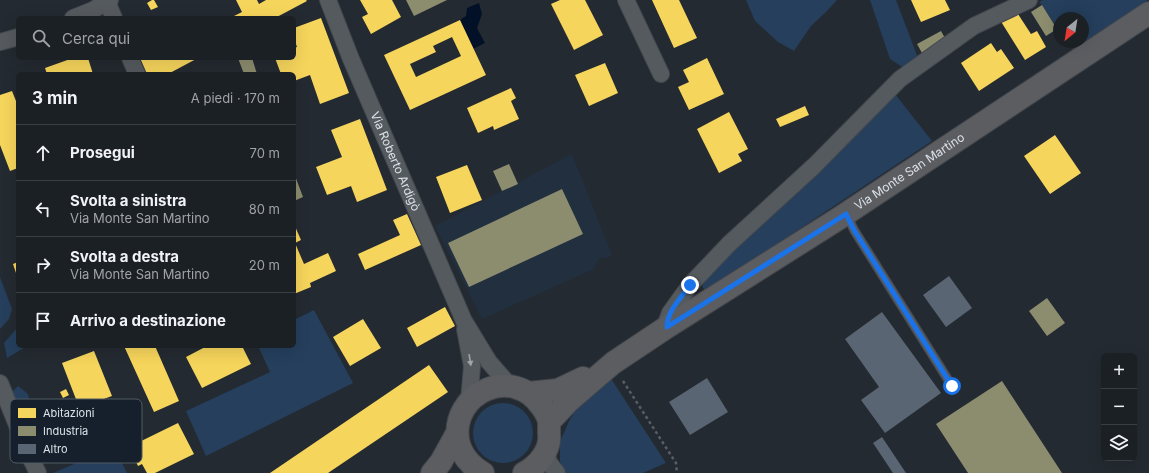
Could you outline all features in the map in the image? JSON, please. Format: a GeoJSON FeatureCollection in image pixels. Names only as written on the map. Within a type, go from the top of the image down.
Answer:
{"type":"FeatureCollection","features":[{"type":"Feature","properties":{"kind":"street","name":"Via Roberto Ardigò"},"geometry":{"type":"LineString","coordinates":[[328,0],[351,59],[464,321],[489,362],[520,390]]}},
{"type":"Feature","properties":{"kind":"street"},"geometry":{"type":"LineString","coordinates":[[626,0],[661,74]]}},
{"type":"Feature","properties":{"kind":"street"},"geometry":{"type":"LineString","coordinates":[[667,327],[667,321],[670,313],[690,285],[729,244],[814,166],[900,79],[974,26],[1029,0]]}},
{"type":"Feature","properties":{"kind":"street"},"geometry":{"type":"LineString","coordinates":[[78,16],[93,10],[108,1],[113,16]]}},
{"type":"Feature","properties":{"kind":"street","name":"Via Monte San Martino"},"geometry":{"type":"LineString","coordinates":[[549,422],[568,400],[613,363],[667,327],[846,214],[1149,13]]}},
{"type":"Feature","properties":{"kind":"street"},"geometry":{"type":"LineString","coordinates":[[0,42],[16,38]]}},
{"type":"Feature","properties":{"kind":"street"},"geometry":{"type":"LineString","coordinates":[[131,60],[136,72]]}},
{"type":"Feature","properties":{"kind":"street","name":"Via Roberto Ardigò"},"geometry":{"type":"LineString","coordinates":[[464,321],[472,366],[469,401]]}},
{"type":"Feature","properties":{"kind":"street","name":"Via Monte San Martino"},"geometry":{"type":"LineString","coordinates":[[469,401],[481,392],[495,386],[520,390],[558,390],[613,363]]}},
{"type":"Feature","properties":{"kind":"street"},"geometry":{"type":"LineString","coordinates":[[0,384],[10,408]]}},
{"type":"Feature","properties":{"kind":"street"},"geometry":{"type":"LineString","coordinates":[[520,390],[538,401],[549,422],[550,438],[545,453],[538,463],[529,471],[524,473]]}},
{"type":"Feature","properties":{"kind":"street"},"geometry":{"type":"LineString","coordinates":[[469,401],[462,410],[458,421],[457,433],[460,446],[466,459],[483,473]]}},
{"type":"Feature","properties":{"kind":"street"},"geometry":{"type":"LineString","coordinates":[[432,473],[441,462],[457,433]]}},
{"type":"Feature","properties":{"kind":"street"},"geometry":{"type":"LineString","coordinates":[[545,453],[550,464],[557,473]]}},
{"type":"Feature","properties":{"kind":"street"},"geometry":{"type":"LineString","coordinates":[[33,463],[38,473]]}},
{"type":"Feature","properties":{"kind":"lane"},"geometry":{"type":"LineString","coordinates":[[846,214],[854,230],[952,386]]}},
{"type":"Feature","properties":{"kind":"path"},"geometry":{"type":"LineString","coordinates":[[613,363],[676,464],[677,473]]}},
{"type":"Feature","properties":{"kind":"shaded area"},"geometry":{"type":"Polygon","coordinates":[[[746,0],[837,0],[811,26],[794,51],[778,42],[755,21],[746,0]]]}},
{"type":"Feature","properties":{"kind":"shaded area"},"geometry":{"type":"Polygon","coordinates":[[[870,0],[896,0],[918,58],[904,68],[890,59],[870,0]]]}},
{"type":"Feature","properties":{"kind":"shaded area"},"geometry":{"type":"Polygon","coordinates":[[[1043,0],[1148,0],[1089,39],[1089,12],[1053,12],[1053,22],[1039,2],[1043,0]]]}},
{"type":"Feature","properties":{"kind":"shaded area"},"geometry":{"type":"Polygon","coordinates":[[[479,3],[482,14],[477,28],[485,43],[473,49],[460,20],[466,16],[467,8],[479,3]]]}},
{"type":"Feature","properties":{"kind":"shaded area"},"geometry":{"type":"Polygon","coordinates":[[[895,94],[932,141],[706,291],[703,288],[702,282],[742,241],[895,94]]]}},
{"type":"Feature","properties":{"kind":"shaded area"},"geometry":{"type":"Polygon","coordinates":[[[572,154],[612,255],[606,258],[599,258],[594,269],[482,319],[435,226],[572,154]]]}},
{"type":"Feature","properties":{"kind":"shaded area"},"geometry":{"type":"Polygon","coordinates":[[[0,277],[12,309],[9,319],[0,329],[0,277]]]}},
{"type":"Feature","properties":{"kind":"shaded area"},"geometry":{"type":"Polygon","coordinates":[[[314,310],[353,383],[206,456],[186,411],[270,372],[259,348],[296,348],[296,319],[314,310]]]}},
{"type":"Feature","properties":{"kind":"shaded area"},"geometry":{"type":"Polygon","coordinates":[[[16,329],[16,348],[24,348],[7,358],[4,343],[16,329]]]}},
{"type":"Feature","properties":{"kind":"shaded area"},"geometry":{"type":"Polygon","coordinates":[[[610,377],[666,463],[643,473],[565,473],[560,461],[560,442],[569,421],[577,408],[610,377]]]}},
{"type":"Feature","properties":{"kind":"shaded area"},"geometry":{"type":"Polygon","coordinates":[[[18,386],[28,394],[29,399],[14,399],[12,392],[18,386]]]}},
{"type":"Feature","properties":{"kind":"shaded area"},"geometry":{"type":"Polygon","coordinates":[[[497,403],[509,403],[520,408],[528,416],[533,427],[531,445],[520,458],[509,463],[497,463],[486,458],[478,450],[473,439],[473,427],[478,416],[486,408],[497,403]]]}},
{"type":"Feature","properties":{"kind":"shaded area"},"geometry":{"type":"Polygon","coordinates":[[[76,463],[122,463],[127,473],[53,473],[76,463]]]}},
{"type":"Feature","properties":{"kind":"building: Abitazioni"},"geometry":{"type":"Polygon","coordinates":[[[154,0],[158,7],[151,10],[147,3],[154,0]]]}},
{"type":"Feature","properties":{"kind":"building: Abitazioni"},"geometry":{"type":"Polygon","coordinates":[[[236,0],[257,0],[259,4],[266,0],[307,1],[279,16],[234,16],[242,12],[236,0]]]}},
{"type":"Feature","properties":{"kind":"building: Abitazioni"},"geometry":{"type":"Polygon","coordinates":[[[360,0],[392,0],[401,17],[371,34],[362,17],[368,14],[360,0]]]}},
{"type":"Feature","properties":{"kind":"building: Abitazioni"},"geometry":{"type":"Polygon","coordinates":[[[560,0],[585,0],[603,35],[574,50],[551,4],[560,0]]]}},
{"type":"Feature","properties":{"kind":"building: Abitazioni"},"geometry":{"type":"Polygon","coordinates":[[[652,0],[679,0],[697,38],[674,48],[652,0]]]}},
{"type":"Feature","properties":{"kind":"building: Abitazioni"},"geometry":{"type":"Polygon","coordinates":[[[911,0],[945,0],[950,10],[921,22],[911,0]]]}},
{"type":"Feature","properties":{"kind":"building: Abitazioni"},"geometry":{"type":"Polygon","coordinates":[[[1016,11],[1031,34],[1037,31],[1046,47],[1025,60],[1000,20],[1016,11]]]}},
{"type":"Feature","properties":{"kind":"building: Abitazioni"},"geometry":{"type":"Polygon","coordinates":[[[321,18],[349,93],[320,104],[310,75],[296,80],[296,72],[280,72],[276,60],[296,60],[296,27],[321,18]]]}},
{"type":"Feature","properties":{"kind":"building: Abitazioni"},"geometry":{"type":"Polygon","coordinates":[[[460,20],[486,75],[410,110],[384,55],[460,20]],[[452,37],[433,46],[436,52],[410,64],[416,77],[461,56],[452,37]]]}},
{"type":"Feature","properties":{"kind":"building: Abitazioni"},"geometry":{"type":"Polygon","coordinates":[[[991,43],[997,52],[1001,49],[1014,68],[979,91],[961,63],[991,43]]]}},
{"type":"Feature","properties":{"kind":"building: Abitazioni"},"geometry":{"type":"Polygon","coordinates":[[[707,58],[724,94],[689,110],[678,87],[689,82],[683,70],[707,58]]]}},
{"type":"Feature","properties":{"kind":"building: Abitazioni"},"geometry":{"type":"Polygon","coordinates":[[[67,60],[89,60],[92,72],[46,72],[45,68],[67,60]]]}},
{"type":"Feature","properties":{"kind":"building: Abitazioni"},"geometry":{"type":"Polygon","coordinates":[[[141,60],[194,60],[172,72],[146,72],[141,60]]]}},
{"type":"Feature","properties":{"kind":"building: Abitazioni"},"geometry":{"type":"Polygon","coordinates":[[[605,63],[618,93],[589,106],[575,75],[605,63]]]}},
{"type":"Feature","properties":{"kind":"building: Abitazioni"},"geometry":{"type":"Polygon","coordinates":[[[511,88],[516,98],[511,101],[519,119],[494,130],[493,126],[478,133],[467,108],[511,88]]]}},
{"type":"Feature","properties":{"kind":"building: Abitazioni"},"geometry":{"type":"Polygon","coordinates":[[[12,91],[16,101],[16,169],[10,171],[0,145],[0,95],[12,91]]]}},
{"type":"Feature","properties":{"kind":"building: Abitazioni"},"geometry":{"type":"Polygon","coordinates":[[[805,106],[809,115],[780,127],[776,119],[805,106]]]}},
{"type":"Feature","properties":{"kind":"building: Abitazioni"},"geometry":{"type":"Polygon","coordinates":[[[729,112],[748,149],[738,154],[742,161],[719,173],[697,129],[729,112]]]}},
{"type":"Feature","properties":{"kind":"building: Abitazioni"},"geometry":{"type":"Polygon","coordinates":[[[360,119],[387,190],[357,202],[351,186],[327,195],[316,167],[342,157],[331,130],[360,119]]]}},
{"type":"Feature","properties":{"kind":"building: Abitazioni"},"geometry":{"type":"Polygon","coordinates":[[[1055,135],[1081,173],[1050,194],[1024,156],[1055,135]]]}},
{"type":"Feature","properties":{"kind":"building: Abitazioni"},"geometry":{"type":"Polygon","coordinates":[[[467,165],[482,200],[450,213],[436,177],[467,165]]]}},
{"type":"Feature","properties":{"kind":"building: Abitazioni"},"geometry":{"type":"Polygon","coordinates":[[[407,214],[421,245],[365,270],[358,254],[400,235],[393,220],[407,214]]]}},
{"type":"Feature","properties":{"kind":"building: Abitazioni"},"geometry":{"type":"Polygon","coordinates":[[[296,229],[301,240],[296,242],[296,229]]]}},
{"type":"Feature","properties":{"kind":"building: Abitazioni"},"geometry":{"type":"Polygon","coordinates":[[[296,245],[304,264],[328,253],[336,271],[310,283],[311,287],[296,293],[296,245]]]}},
{"type":"Feature","properties":{"kind":"building: Abitazioni"},"geometry":{"type":"Polygon","coordinates":[[[16,263],[16,273],[13,264],[16,263]]]}},
{"type":"Feature","properties":{"kind":"building: Abitazioni"},"geometry":{"type":"Polygon","coordinates":[[[445,307],[455,326],[417,347],[407,328],[445,307]]]}},
{"type":"Feature","properties":{"kind":"building: Abitazioni"},"geometry":{"type":"Polygon","coordinates":[[[363,319],[381,348],[350,366],[333,337],[363,319]]]}},
{"type":"Feature","properties":{"kind":"building: Abitazioni"},"geometry":{"type":"Polygon","coordinates":[[[125,348],[156,348],[179,401],[154,412],[125,348]]]}},
{"type":"Feature","properties":{"kind":"building: Abitazioni"},"geometry":{"type":"Polygon","coordinates":[[[203,348],[243,348],[251,364],[202,388],[186,357],[203,348]]]}},
{"type":"Feature","properties":{"kind":"building: Abitazioni"},"geometry":{"type":"Polygon","coordinates":[[[94,351],[112,396],[104,399],[76,399],[62,363],[94,351]]]}},
{"type":"Feature","properties":{"kind":"building: Abitazioni"},"geometry":{"type":"Polygon","coordinates":[[[429,365],[448,392],[328,473],[270,473],[429,365]]]}},
{"type":"Feature","properties":{"kind":"building: Abitazioni"},"geometry":{"type":"Polygon","coordinates":[[[66,389],[69,395],[63,398],[60,392],[66,389]]]}},
{"type":"Feature","properties":{"kind":"building: Abitazioni"},"geometry":{"type":"Polygon","coordinates":[[[178,423],[194,454],[155,473],[147,473],[142,464],[138,466],[137,463],[142,463],[142,441],[178,423]]]}},
{"type":"Feature","properties":{"kind":"building: Industria"},"geometry":{"type":"Polygon","coordinates":[[[406,0],[447,0],[414,16],[406,0]]]}},
{"type":"Feature","properties":{"kind":"building: Industria"},"geometry":{"type":"Polygon","coordinates":[[[1042,5],[1053,23],[1053,32],[1046,36],[1031,12],[1042,5]]]}},
{"type":"Feature","properties":{"kind":"building: Industria"},"geometry":{"type":"Polygon","coordinates":[[[941,31],[946,40],[922,53],[917,44],[941,31]]]}},
{"type":"Feature","properties":{"kind":"building: Industria"},"geometry":{"type":"Polygon","coordinates":[[[239,60],[253,60],[256,72],[243,72],[239,60]]]}},
{"type":"Feature","properties":{"kind":"building: Industria"},"geometry":{"type":"Polygon","coordinates":[[[509,164],[518,184],[502,191],[493,171],[509,164]]]}},
{"type":"Feature","properties":{"kind":"building: Industria"},"geometry":{"type":"Polygon","coordinates":[[[296,178],[303,197],[296,200],[296,178]]]}},
{"type":"Feature","properties":{"kind":"building: Industria"},"geometry":{"type":"Polygon","coordinates":[[[562,189],[583,234],[469,287],[448,243],[562,189]]]}},
{"type":"Feature","properties":{"kind":"building: Industria"},"geometry":{"type":"Polygon","coordinates":[[[1047,298],[1065,323],[1047,336],[1029,311],[1047,298]]]}},
{"type":"Feature","properties":{"kind":"building: Industria"},"geometry":{"type":"Polygon","coordinates":[[[1002,381],[1062,473],[968,473],[936,424],[1002,381]]]}},
{"type":"Feature","properties":{"kind":"building: Altro"},"geometry":{"type":"Polygon","coordinates":[[[949,276],[972,308],[946,327],[923,295],[949,276]]]}},
{"type":"Feature","properties":{"kind":"building: Altro"},"geometry":{"type":"Polygon","coordinates":[[[882,312],[941,393],[885,433],[861,400],[879,387],[845,339],[882,312]]]}},
{"type":"Feature","properties":{"kind":"building: Altro"},"geometry":{"type":"Polygon","coordinates":[[[707,378],[728,412],[690,435],[669,402],[707,378]]]}},
{"type":"Feature","properties":{"kind":"building: Altro"},"geometry":{"type":"Polygon","coordinates":[[[882,437],[906,473],[893,473],[873,443],[882,437]]]}},
{"type":"Feature","properties":{"kind":"route"},"geometry":{"type":"LineString","coordinates":[[690,285],[670,313],[667,321],[667,327],[846,214],[854,230],[952,386]]}}]}
